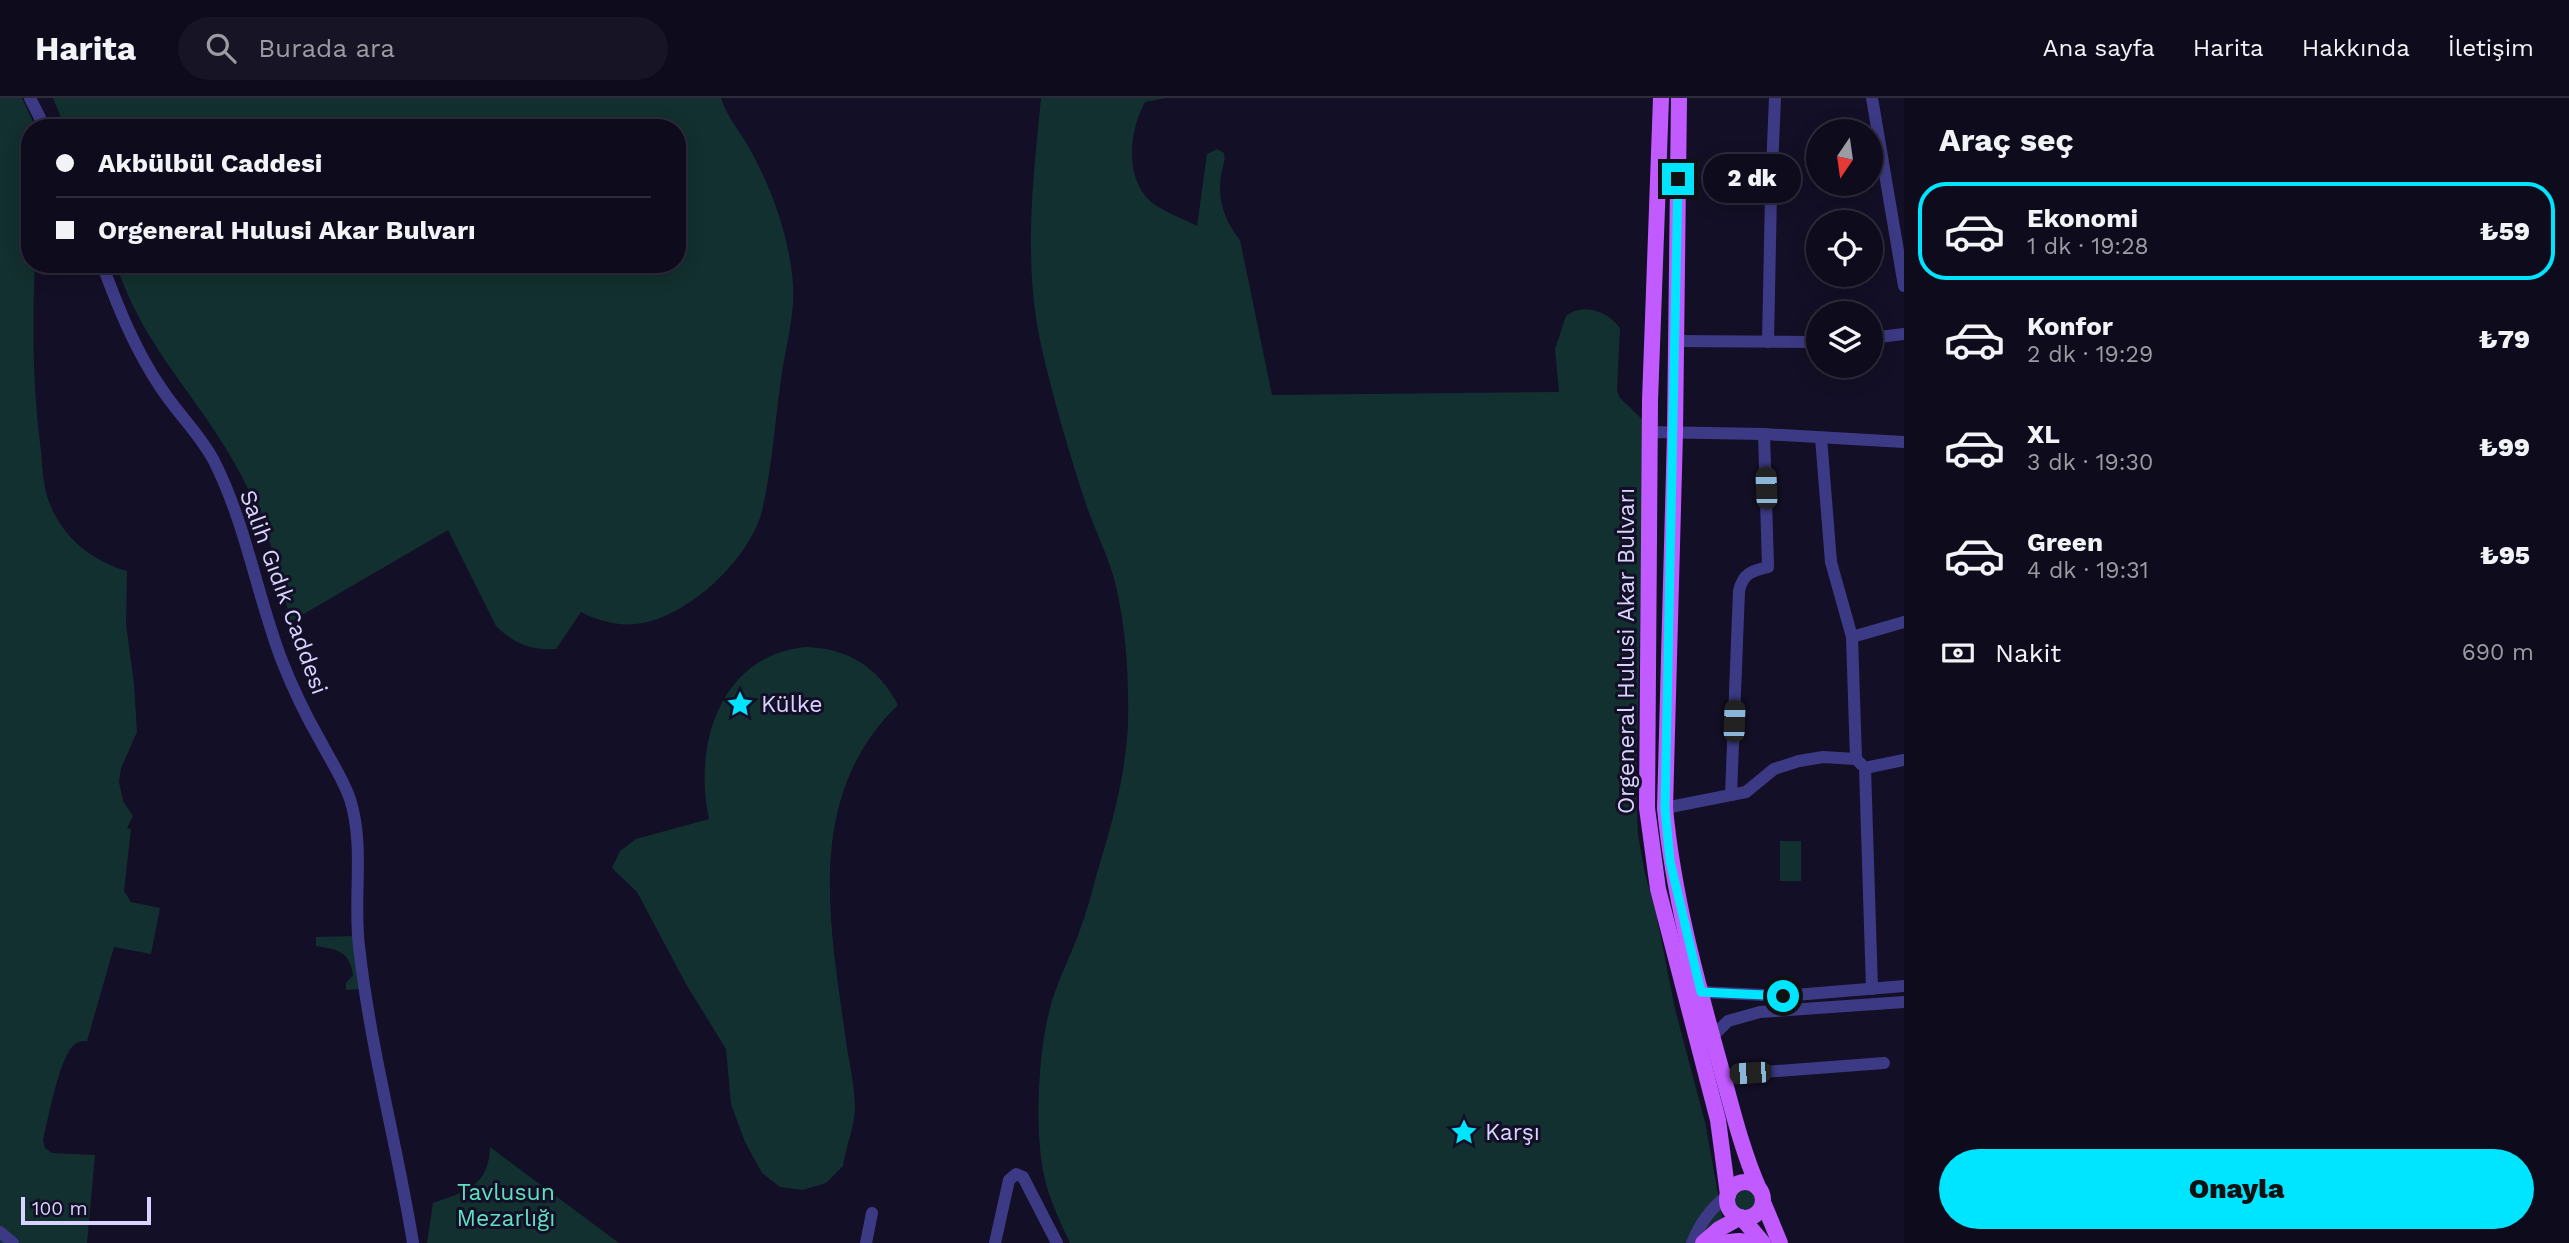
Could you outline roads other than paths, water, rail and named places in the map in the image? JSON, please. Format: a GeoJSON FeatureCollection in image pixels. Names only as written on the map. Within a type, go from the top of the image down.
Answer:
{"type":"FeatureCollection","features":[{"type":"Feature","properties":{"kind":"main road","name":"Orgeneral Hulusi Akar Bulvarı"},"geometry":{"type":"LineString","coordinates":[[1661,98],[1650,432],[1648,826],[1658,889],[1673,954],[1718,1119],[1728,1195]]}},
{"type":"Feature","properties":{"kind":"main road","name":"Orgeneral Hulusi Akar Bulvarı"},"geometry":{"type":"LineString","coordinates":[[1679,98],[1675,433],[1665,808],[1670,861],[1701,992],[1750,1169],[1780,1243]]}},
{"type":"Feature","properties":{"kind":"main road"},"geometry":{"type":"LineString","coordinates":[[1703,1243],[1713,1233],[1741,1217],[1747,1218],[1758,1213],[1761,1196],[1750,1183],[1740,1184],[1728,1195],[1731,1210],[1741,1217],[1763,1243]]}},
{"type":"Feature","properties":{"kind":"main road"},"geometry":{"type":"LineString","coordinates":[[1719,1243],[1755,1243]]}},
{"type":"Feature","properties":{"kind":"street"},"geometry":{"type":"LineString","coordinates":[[30,98],[40,119]]}},
{"type":"Feature","properties":{"kind":"street"},"geometry":{"type":"LineString","coordinates":[[1768,342],[1776,98]]}},
{"type":"Feature","properties":{"kind":"street"},"geometry":{"type":"LineString","coordinates":[[1872,98],[1904,286]]}},
{"type":"Feature","properties":{"kind":"street","name":"Salih Gıdık Caddesi"},"geometry":{"type":"LineString","coordinates":[[105,273],[122,316],[148,367],[206,448],[218,470],[245,542],[289,678],[341,777],[350,800],[358,842],[356,906],[359,948],[377,1071],[413,1243]]}},
{"type":"Feature","properties":{"kind":"street"},"geometry":{"type":"LineString","coordinates":[[1883,337],[1904,334]]}},
{"type":"Feature","properties":{"kind":"street"},"geometry":{"type":"LineString","coordinates":[[1676,341],[1806,342]]}},
{"type":"Feature","properties":{"kind":"street"},"geometry":{"type":"LineString","coordinates":[[1650,432],[1765,434],[1904,442]]}},
{"type":"Feature","properties":{"kind":"street"},"geometry":{"type":"LineString","coordinates":[[1731,795],[1739,591],[1742,580],[1749,572],[1769,567],[1765,434]]}},
{"type":"Feature","properties":{"kind":"street"},"geometry":{"type":"LineString","coordinates":[[1821,438],[1831,562],[1852,637],[1872,989]]}},
{"type":"Feature","properties":{"kind":"street"},"geometry":{"type":"LineString","coordinates":[[1852,637],[1904,622]]}},
{"type":"Feature","properties":{"kind":"street"},"geometry":{"type":"LineString","coordinates":[[1665,808],[1746,792],[1774,769],[1786,764],[1823,757],[1861,764],[1904,760]]}},
{"type":"Feature","properties":{"kind":"street"},"geometry":{"type":"LineString","coordinates":[[1701,992],[1758,996],[1904,986]]}},
{"type":"Feature","properties":{"kind":"street"},"geometry":{"type":"LineString","coordinates":[[1713,1036],[1728,1021],[1760,1012],[1904,1002]]}},
{"type":"Feature","properties":{"kind":"street"},"geometry":{"type":"LineString","coordinates":[[1723,1075],[1884,1063]]}},
{"type":"Feature","properties":{"kind":"street"},"geometry":{"type":"LineString","coordinates":[[995,1243],[1009,1180],[1016,1174],[1023,1177],[1057,1243]]}},
{"type":"Feature","properties":{"kind":"street"},"geometry":{"type":"LineString","coordinates":[[1692,1243],[1699,1226],[1712,1208],[1728,1195]]}},
{"type":"Feature","properties":{"kind":"street"},"geometry":{"type":"LineString","coordinates":[[866,1243],[872,1213]]}},
{"type":"Feature","properties":{"kind":"street"},"geometry":{"type":"LineString","coordinates":[[0,1232],[13,1243]]}},
{"type":"Feature","properties":{"kind":"place","name":"Külke"},"geometry":{"type":"Point","coordinates":[740,704]}},
{"type":"Feature","properties":{"kind":"place","name":"Karşı"},"geometry":{"type":"Point","coordinates":[1464,1132]}},
{"type":"Feature","properties":{"kind":"park label","name":"Tavlusun Mezarlığı"},"geometry":{"type":"Point","coordinates":[506,1205]}}]}
